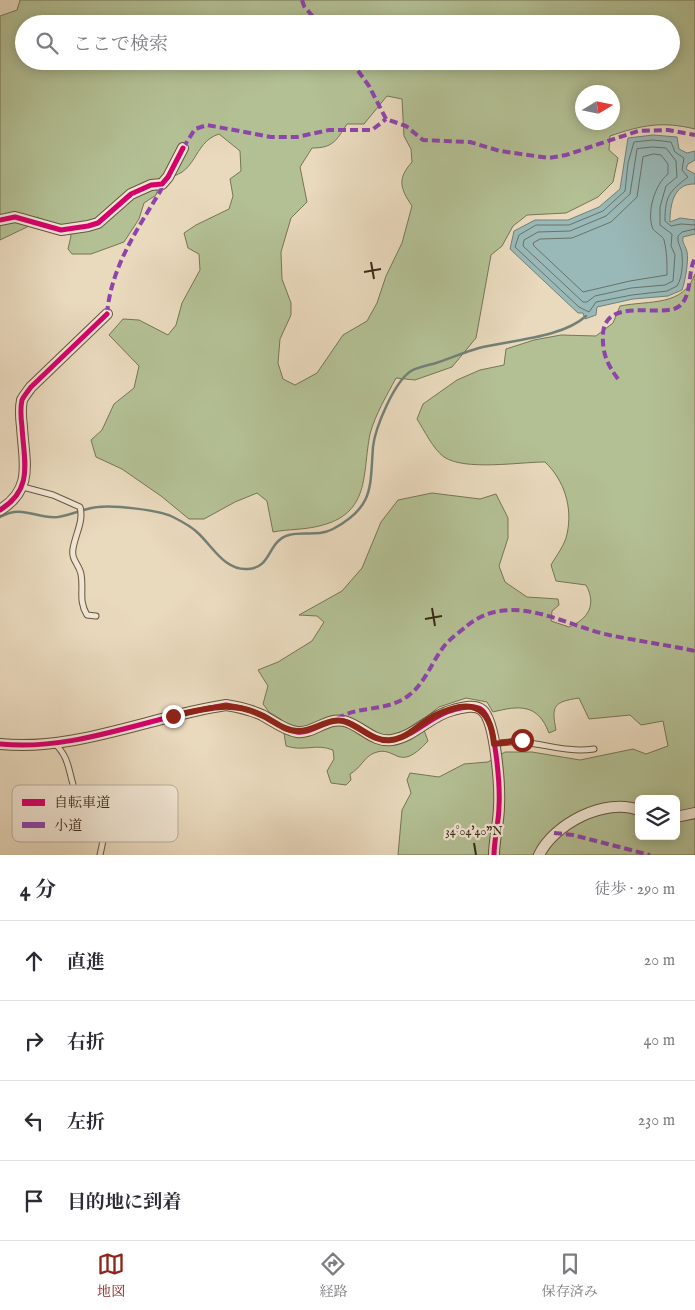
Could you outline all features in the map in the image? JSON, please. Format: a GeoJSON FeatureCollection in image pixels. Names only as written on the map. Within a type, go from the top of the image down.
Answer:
{"type":"FeatureCollection","features":[{"type":"Feature","properties":{"kind":"street"},"geometry":{"type":"LineString","coordinates":[[0,220],[15,217],[22,218],[61,230],[98,223],[131,194],[162,184],[168,177],[183,148]]}},
{"type":"Feature","properties":{"kind":"street"},"geometry":{"type":"LineString","coordinates":[[0,510],[18,497],[23,486],[22,400],[31,388],[107,314]]}},
{"type":"Feature","properties":{"kind":"street"},"geometry":{"type":"LineString","coordinates":[[0,744],[20,746],[53,743],[226,705],[241,707],[261,714],[281,726],[297,732],[336,720],[347,722],[378,739],[392,740],[406,735],[434,716],[471,706],[482,710],[489,719],[494,744],[499,788],[494,855]]}},
{"type":"Feature","properties":{"kind":"street"},"geometry":{"type":"LineString","coordinates":[[539,855],[554,833],[568,824],[611,806],[618,805],[635,809]]}},
{"type":"Feature","properties":{"kind":"street"},"geometry":{"type":"LineString","coordinates":[[680,816],[695,813]]}},
{"type":"Feature","properties":{"kind":"lane"},"geometry":{"type":"LineString","coordinates":[[23,486],[53,495],[80,507],[82,514],[72,550],[73,560],[81,572],[80,599],[83,608],[87,615],[96,616]]}},
{"type":"Feature","properties":{"kind":"lane"},"geometry":{"type":"LineString","coordinates":[[494,744],[522,740],[569,750],[594,749]]}},
{"type":"Feature","properties":{"kind":"lane"},"geometry":{"type":"LineString","coordinates":[[53,743],[66,756],[74,785]]}},
{"type":"Feature","properties":{"kind":"lane"},"geometry":{"type":"LineString","coordinates":[[100,855],[103,842]]}},
{"type":"Feature","properties":{"kind":"green space"},"geometry":{"type":"Polygon","coordinates":[[[20,0],[695,0],[695,129],[672,125],[652,125],[610,136],[609,150],[618,158],[613,182],[598,197],[566,213],[527,215],[513,226],[502,246],[491,255],[476,338],[452,367],[415,380],[396,378],[372,427],[364,478],[356,502],[348,512],[336,520],[319,526],[273,532],[267,501],[257,493],[235,502],[204,519],[189,519],[161,496],[122,469],[96,457],[91,440],[102,430],[114,404],[134,388],[139,366],[109,335],[123,319],[139,320],[168,335],[176,325],[182,303],[200,270],[199,254],[188,248],[184,233],[229,209],[233,196],[230,179],[241,171],[240,151],[219,134],[210,138],[189,166],[182,172],[161,178],[156,195],[144,203],[139,219],[124,242],[91,254],[72,254],[68,249],[71,236],[67,226],[54,227],[37,217],[29,226],[0,240],[0,16],[17,10],[20,0]],[[387,96],[364,124],[347,124],[340,135],[329,145],[312,148],[300,167],[307,202],[291,218],[281,252],[282,279],[291,303],[291,315],[280,339],[278,363],[283,379],[295,385],[317,373],[343,335],[367,321],[377,303],[386,276],[402,243],[412,206],[403,189],[402,179],[412,162],[411,149],[404,136],[402,99],[387,96]]]}},
{"type":"Feature","properties":{"kind":"green space"},"geometry":{"type":"Polygon","coordinates":[[[695,274],[695,855],[398,855],[402,810],[411,793],[407,780],[410,773],[439,777],[464,764],[488,762],[505,752],[532,752],[580,760],[633,749],[646,754],[668,746],[663,721],[641,725],[630,715],[589,719],[579,698],[564,701],[556,706],[554,715],[556,730],[549,733],[545,723],[539,716],[527,709],[512,708],[493,712],[487,702],[466,698],[439,707],[426,717],[424,730],[428,741],[418,751],[410,756],[403,757],[382,751],[374,753],[367,757],[350,774],[351,780],[346,785],[331,783],[327,771],[334,759],[333,750],[321,747],[293,748],[286,746],[282,720],[269,712],[263,704],[268,686],[258,670],[278,662],[312,641],[324,622],[317,616],[299,615],[342,591],[362,568],[381,522],[398,500],[432,493],[480,499],[496,494],[508,518],[508,538],[499,566],[505,582],[527,597],[558,599],[559,605],[552,611],[551,621],[569,627],[581,620],[589,610],[591,599],[586,585],[556,581],[551,565],[566,538],[569,524],[568,504],[562,486],[552,469],[545,462],[478,465],[453,461],[444,457],[436,449],[417,419],[423,404],[457,380],[480,370],[504,365],[506,349],[534,340],[561,335],[596,336],[613,323],[620,306],[664,300],[682,292],[690,285],[695,274]]]}},
{"type":"Feature","properties":{"kind":"water"},"geometry":{"type":"Polygon","coordinates":[[[653,135],[677,137],[679,149],[687,153],[695,151],[695,160],[688,164],[686,169],[695,174],[695,184],[682,187],[678,191],[672,202],[670,215],[670,222],[680,218],[695,220],[695,234],[683,237],[687,260],[682,290],[668,296],[633,299],[597,307],[596,315],[585,319],[583,313],[578,313],[510,249],[514,231],[535,220],[568,220],[599,207],[620,189],[628,138],[653,135]]]}},
{"type":"Feature","properties":{"kind":"waterway"},"geometry":{"type":"LineString","coordinates":[[0,517],[16,512],[58,517],[98,507],[158,512],[173,517],[193,529],[220,557],[233,566],[240,569],[256,567],[266,559],[282,538],[294,534],[316,533],[333,529],[356,513],[363,504],[370,485],[373,447],[377,429],[392,395],[398,385],[411,371],[479,348],[550,334],[564,329],[586,316]]}},
{"type":"Feature","properties":{"kind":"marked path"},"geometry":{"type":"LineString","coordinates":[[302,0],[304,6],[312,15]]}},
{"type":"Feature","properties":{"kind":"marked path"},"geometry":{"type":"LineString","coordinates":[[357,70],[369,86],[386,119],[406,126],[423,140],[470,142],[500,151],[549,158],[566,155],[638,131],[668,130],[695,135]]}},
{"type":"Feature","properties":{"kind":"marked path"},"geometry":{"type":"LineString","coordinates":[[183,148],[195,129],[207,125],[271,137],[297,137],[329,130],[372,130],[386,119]]}},
{"type":"Feature","properties":{"kind":"marked path"},"geometry":{"type":"LineString","coordinates":[[107,314],[109,297],[126,249],[161,190],[162,184]]}},
{"type":"Feature","properties":{"kind":"marked path"},"geometry":{"type":"LineString","coordinates":[[618,379],[604,353],[603,334],[606,322],[613,315],[623,312],[635,310],[660,311],[678,307],[686,297],[695,258]]}},
{"type":"Feature","properties":{"kind":"marked path"},"geometry":{"type":"LineString","coordinates":[[337,719],[353,712],[390,705],[408,696],[424,679],[440,651],[451,639],[468,625],[485,615],[503,611],[521,610],[557,619],[592,631],[695,651]]}},
{"type":"Feature","properties":{"kind":"marked path"},"geometry":{"type":"LineString","coordinates":[[554,833],[573,835],[650,855]]}},
{"type":"Feature","properties":{"kind":"cycle path"},"geometry":{"type":"LineString","coordinates":[[0,220],[15,217],[61,230],[98,223],[131,194],[151,185],[162,184],[168,177],[183,148]]}},
{"type":"Feature","properties":{"kind":"cycle path"},"geometry":{"type":"LineString","coordinates":[[0,510],[11,502],[22,484],[25,463],[21,414],[23,398],[31,387],[107,314]]}},
{"type":"Feature","properties":{"kind":"cycle path"},"geometry":{"type":"LineString","coordinates":[[0,744],[57,743],[113,732],[198,710],[226,705],[258,713],[292,731],[309,731],[338,720],[350,723],[379,739],[392,740],[408,735],[437,716],[453,710],[475,707],[482,710],[487,717],[491,727],[496,755],[499,806],[494,855]]}},
{"type":"Feature","properties":{"kind":"route"},"geometry":{"type":"LineString","coordinates":[[173,716],[226,705],[241,707],[261,714],[281,726],[297,732],[336,720],[347,722],[378,739],[392,740],[406,735],[434,716],[471,706],[482,710],[489,719],[493,731],[494,744],[511,740],[522,740]]}}]}
